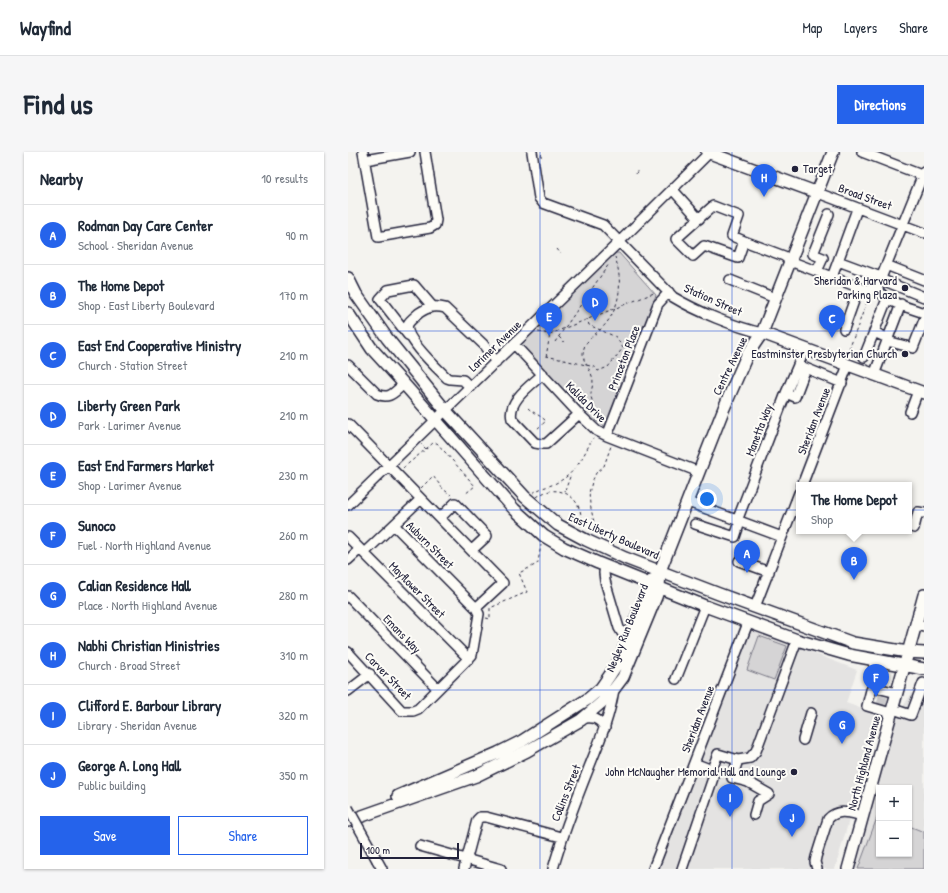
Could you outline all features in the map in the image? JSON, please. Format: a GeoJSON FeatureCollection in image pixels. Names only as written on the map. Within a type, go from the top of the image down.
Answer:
{"type":"FeatureCollection","features":[{"type":"Feature","properties":{"kind":"main road","name":"Broad Street"},"geometry":{"type":"LineString","coordinates":[[709,152],[818,193]]}},
{"type":"Feature","properties":{"kind":"main road","name":"Centre Avenue"},"geometry":{"type":"LineString","coordinates":[[660,571],[724,408],[747,355],[762,333],[833,152]]}},
{"type":"Feature","properties":{"kind":"main road","name":"East Liberty Boulevard"},"geometry":{"type":"LineString","coordinates":[[348,278],[356,294],[387,338],[446,411],[525,497],[550,519],[570,532],[588,539],[625,558],[853,643],[908,652],[924,653]]}},
{"type":"Feature","properties":{"kind":"main road"},"geometry":{"type":"LineString","coordinates":[[348,313],[372,349],[514,509],[544,536],[564,548],[605,566],[704,606],[797,640],[834,652],[924,669]]}},
{"type":"Feature","properties":{"kind":"main road","name":"Station Street"},"geometry":{"type":"LineString","coordinates":[[762,333],[805,349],[848,361],[874,375],[921,392]]}},
{"type":"Feature","properties":{"kind":"main road","name":"Negley Run Boulevard"},"geometry":{"type":"LineString","coordinates":[[348,815],[389,800],[498,753],[522,741],[588,699],[601,688],[619,661],[628,637],[660,571]]}},
{"type":"Feature","properties":{"kind":"main road","name":"Negley Run Boulevard"},"geometry":{"type":"LineString","coordinates":[[348,821],[476,776],[527,751],[580,720],[601,703],[623,677],[656,598],[654,586]]}},
{"type":"Feature","properties":{"kind":"main road","name":"North Highland Avenue"},"geometry":{"type":"LineString","coordinates":[[848,869],[892,711],[884,691],[905,665],[908,652],[920,626],[923,602]]}},
{"type":"Feature","properties":{"kind":"street"},"geometry":{"type":"LineString","coordinates":[[410,152],[364,156],[378,237],[430,228],[434,225],[436,220],[425,152]]}},
{"type":"Feature","properties":{"kind":"street","name":"Station Street"},"geometry":{"type":"LineString","coordinates":[[532,152],[540,201],[559,210],[603,225],[673,297],[686,305],[748,330],[762,333]]}},
{"type":"Feature","properties":{"kind":"street","name":"Larimer Avenue"},"geometry":{"type":"LineString","coordinates":[[348,505],[673,190],[709,152]]}},
{"type":"Feature","properties":{"kind":"street"},"geometry":{"type":"LineString","coordinates":[[744,241],[738,258],[704,246],[693,256],[676,239],[713,206],[739,216],[732,236],[784,256],[790,261],[870,290],[879,282],[924,174],[862,152]]}},
{"type":"Feature","properties":{"kind":"street"},"geometry":{"type":"LineString","coordinates":[[673,190],[699,219]]}},
{"type":"Feature","properties":{"kind":"street","name":"Broad Street"},"geometry":{"type":"LineString","coordinates":[[818,193],[857,209],[924,233]]}},
{"type":"Feature","properties":{"kind":"street"},"geometry":{"type":"LineString","coordinates":[[832,277],[857,209]]}},
{"type":"Feature","properties":{"kind":"street"},"geometry":{"type":"LineString","coordinates":[[818,271],[823,258],[813,254],[829,214]]}},
{"type":"Feature","properties":{"kind":"street"},"geometry":{"type":"LineString","coordinates":[[838,261],[879,282],[924,297]]}},
{"type":"Feature","properties":{"kind":"street"},"geometry":{"type":"LineString","coordinates":[[886,265],[924,280]]}},
{"type":"Feature","properties":{"kind":"street"},"geometry":{"type":"LineString","coordinates":[[730,280],[775,298]]}},
{"type":"Feature","properties":{"kind":"street"},"geometry":{"type":"LineString","coordinates":[[879,282],[880,293],[887,299],[924,313]]}},
{"type":"Feature","properties":{"kind":"street"},"geometry":{"type":"LineString","coordinates":[[432,306],[414,284],[388,290],[380,299],[412,340],[447,378],[462,380],[470,387]]}},
{"type":"Feature","properties":{"kind":"street"},"geometry":{"type":"LineString","coordinates":[[844,329],[859,287]]}},
{"type":"Feature","properties":{"kind":"street","name":"Princeton Place"},"geometry":{"type":"LineString","coordinates":[[607,436],[658,304],[669,292]]}},
{"type":"Feature","properties":{"kind":"street"},"geometry":{"type":"LineString","coordinates":[[864,356],[887,299]]}},
{"type":"Feature","properties":{"kind":"street"},"geometry":{"type":"LineString","coordinates":[[874,375],[900,304]]}},
{"type":"Feature","properties":{"kind":"street"},"geometry":{"type":"LineString","coordinates":[[409,336],[408,324],[425,309],[432,306],[445,308],[483,344],[496,362]]}},
{"type":"Feature","properties":{"kind":"street"},"geometry":{"type":"LineString","coordinates":[[874,332],[887,338],[891,342],[913,348],[924,320]]}},
{"type":"Feature","properties":{"kind":"street","name":"Kalida Drive"},"geometry":{"type":"LineString","coordinates":[[514,344],[578,414],[597,431],[699,472]]}},
{"type":"Feature","properties":{"kind":"street","name":"Manetta Way"},"geometry":{"type":"LineString","coordinates":[[710,529],[735,537],[738,521],[795,369],[802,367],[805,349]]}},
{"type":"Feature","properties":{"kind":"street","name":"Sheridan Avenue"},"geometry":{"type":"LineString","coordinates":[[803,482],[842,383],[848,361]]}},
{"type":"Feature","properties":{"kind":"street"},"geometry":{"type":"LineString","coordinates":[[348,365],[377,394],[382,397],[390,396],[404,384]]}},
{"type":"Feature","properties":{"kind":"street"},"geometry":{"type":"LineString","coordinates":[[802,367],[842,383]]}},
{"type":"Feature","properties":{"kind":"street"},"geometry":{"type":"LineString","coordinates":[[542,374],[513,403],[511,414],[512,418],[535,443],[546,444],[578,414]]}},
{"type":"Feature","properties":{"kind":"street"},"geometry":{"type":"LineString","coordinates":[[910,412],[921,392]]}},
{"type":"Feature","properties":{"kind":"street"},"geometry":{"type":"LineString","coordinates":[[348,424],[503,583],[476,608],[479,614],[472,655],[438,689]]}},
{"type":"Feature","properties":{"kind":"street","name":"Auburn Street"},"geometry":{"type":"LineString","coordinates":[[421,499],[394,525],[476,608]]}},
{"type":"Feature","properties":{"kind":"street"},"geometry":{"type":"LineString","coordinates":[[688,502],[782,537]]}},
{"type":"Feature","properties":{"kind":"street"},"geometry":{"type":"LineString","coordinates":[[755,607],[796,502]]}},
{"type":"Feature","properties":{"kind":"street"},"geometry":{"type":"LineString","coordinates":[[440,518],[455,503],[487,536],[472,550]]}},
{"type":"Feature","properties":{"kind":"street"},"geometry":{"type":"LineString","coordinates":[[912,527],[914,528],[918,512],[924,513]]}},
{"type":"Feature","properties":{"kind":"street"},"geometry":{"type":"LineString","coordinates":[[695,524],[710,529],[716,513]]}},
{"type":"Feature","properties":{"kind":"street"},"geometry":{"type":"LineString","coordinates":[[348,560],[362,551],[394,525]]}},
{"type":"Feature","properties":{"kind":"street","name":"Mayflower Street"},"geometry":{"type":"LineString","coordinates":[[348,538],[469,659]]}},
{"type":"Feature","properties":{"kind":"street"},"geometry":{"type":"LineString","coordinates":[[739,561],[769,572]]}},
{"type":"Feature","properties":{"kind":"street"},"geometry":{"type":"LineString","coordinates":[[605,566],[605,581],[619,628],[622,633],[628,637]]}},
{"type":"Feature","properties":{"kind":"street","name":"Emans Way"},"geometry":{"type":"LineString","coordinates":[[348,596],[438,689]]}},
{"type":"Feature","properties":{"kind":"street"},"geometry":{"type":"LineString","coordinates":[[676,678],[704,606]]}},
{"type":"Feature","properties":{"kind":"street","name":"Sheridan Avenue"},"geometry":{"type":"LineString","coordinates":[[653,869],[748,622]]}},
{"type":"Feature","properties":{"kind":"street"},"geometry":{"type":"LineString","coordinates":[[682,869],[713,778],[712,770],[718,754],[738,760],[750,758],[756,751],[797,640]]}},
{"type":"Feature","properties":{"kind":"street","name":"Carver Street"},"geometry":{"type":"LineString","coordinates":[[348,652],[370,674],[402,711],[413,711],[418,709],[438,689]]}},
{"type":"Feature","properties":{"kind":"street"},"geometry":{"type":"LineString","coordinates":[[872,659],[879,682],[884,691]]}},
{"type":"Feature","properties":{"kind":"street"},"geometry":{"type":"LineString","coordinates":[[348,691],[370,674]]}},
{"type":"Feature","properties":{"kind":"street"},"geometry":{"type":"LineString","coordinates":[[884,691],[871,690],[867,706],[878,707],[911,715],[923,683]]}},
{"type":"Feature","properties":{"kind":"street","name":"Collins Street"},"geometry":{"type":"LineString","coordinates":[[553,869],[561,837],[605,728],[614,689]]}},
{"type":"Feature","properties":{"kind":"street"},"geometry":{"type":"LineString","coordinates":[[803,740],[811,713]]}},
{"type":"Feature","properties":{"kind":"street"},"geometry":{"type":"LineString","coordinates":[[580,720],[588,717],[596,718],[605,728]]}},
{"type":"Feature","properties":{"kind":"street"},"geometry":{"type":"LineString","coordinates":[[738,760],[732,778],[748,782],[769,794],[758,801],[754,815]]}},
{"type":"Feature","properties":{"kind":"street"},"geometry":{"type":"LineString","coordinates":[[694,763],[712,770]]}},
{"type":"Feature","properties":{"kind":"street"},"geometry":{"type":"LineString","coordinates":[[348,808],[382,869]]}},
{"type":"Feature","properties":{"kind":"street"},"geometry":{"type":"LineString","coordinates":[[817,869],[815,862],[816,856],[828,819],[832,814],[845,812],[863,816]]}},
{"type":"Feature","properties":{"kind":"street"},"geometry":{"type":"LineString","coordinates":[[464,869],[477,820],[480,817],[486,817],[561,837]]}},
{"type":"Feature","properties":{"kind":"street"},"geometry":{"type":"LineString","coordinates":[[420,846],[501,869]]}},
{"type":"Feature","properties":{"kind":"path"},"geometry":{"type":"LineString","coordinates":[[636,174],[638,169]]}},
{"type":"Feature","properties":{"kind":"path"},"geometry":{"type":"LineString","coordinates":[[557,249],[561,254]]}},
{"type":"Feature","properties":{"kind":"path"},"geometry":{"type":"LineString","coordinates":[[555,342],[615,255],[620,280],[618,300],[604,326],[587,341],[584,347],[583,358],[594,383],[591,398],[597,409],[599,417]]}},
{"type":"Feature","properties":{"kind":"path"},"geometry":{"type":"LineString","coordinates":[[537,331],[550,334],[654,293]]}},
{"type":"Feature","properties":{"kind":"path"},"geometry":{"type":"LineString","coordinates":[[848,361],[869,297]]}},
{"type":"Feature","properties":{"kind":"path"},"geometry":{"type":"LineString","coordinates":[[550,334],[546,356],[585,364],[595,367],[598,371],[608,367],[623,348],[616,337],[589,325],[587,319]]}},
{"type":"Feature","properties":{"kind":"path"},"geometry":{"type":"LineString","coordinates":[[559,337],[564,342]]}},
{"type":"Feature","properties":{"kind":"path"},"geometry":{"type":"LineString","coordinates":[[528,408],[532,412],[541,415],[546,420],[537,429]]}},
{"type":"Feature","properties":{"kind":"path"},"geometry":{"type":"LineString","coordinates":[[531,494],[541,488],[556,483],[571,473],[580,464],[593,437]]}},
{"type":"Feature","properties":{"kind":"path"},"geometry":{"type":"LineString","coordinates":[[402,469],[433,443],[437,443],[475,486],[465,494]]}},
{"type":"Feature","properties":{"kind":"path"},"geometry":{"type":"LineString","coordinates":[[422,444],[426,449]]}},
{"type":"Feature","properties":{"kind":"path"},"geometry":{"type":"LineString","coordinates":[[588,539],[595,527],[590,504],[592,482],[596,473],[604,466],[611,446]]}},
{"type":"Feature","properties":{"kind":"path"},"geometry":{"type":"LineString","coordinates":[[564,492],[571,473]]}},
{"type":"Feature","properties":{"kind":"path"},"geometry":{"type":"LineString","coordinates":[[422,487],[433,476],[443,489],[453,497]]}},
{"type":"Feature","properties":{"kind":"path"},"geometry":{"type":"LineString","coordinates":[[535,498],[542,493],[552,490],[564,492],[571,496],[579,508],[581,521],[580,527]]}},
{"type":"Feature","properties":{"kind":"path"},"geometry":{"type":"LineString","coordinates":[[484,617],[490,619],[490,608],[527,592],[519,572],[538,562],[541,539]]}},
{"type":"Feature","properties":{"kind":"shaded area"},"geometry":{"type":"Polygon","coordinates":[[[616,253],[619,253],[656,295],[606,427],[588,416],[518,348],[602,263],[616,253]]]}},
{"type":"Feature","properties":{"kind":"shaded area"},"geometry":{"type":"Polygon","coordinates":[[[751,629],[857,670],[846,703],[879,715],[835,869],[659,869],[751,629]]]}},
{"type":"Feature","properties":{"kind":"shaded area"},"geometry":{"type":"Polygon","coordinates":[[[759,636],[787,646],[774,680],[747,670],[759,636]]]}},
{"type":"Feature","properties":{"kind":"shaded area"},"geometry":{"type":"Polygon","coordinates":[[[924,678],[924,869],[854,869],[876,789],[876,857],[912,857],[912,785],[877,785],[896,717],[924,678]]]}},
{"type":"Feature","properties":{"kind":"shaded area"},"geometry":{"type":"Polygon","coordinates":[[[876,820],[876,857],[912,857],[912,827],[924,832],[924,869],[858,869],[876,820]]]}},
{"type":"Feature","properties":{"kind":"tunnel"},"geometry":{"type":"LineString","coordinates":[[881,705],[884,694]]}},
{"type":"Feature","properties":{"kind":"place","name":"Target"},"geometry":{"type":"Point","coordinates":[795,169]}},
{"type":"Feature","properties":{"kind":"place","name":"Nabhi Christian Ministries"},"geometry":{"type":"Point","coordinates":[764,197]}},
{"type":"Feature","properties":{"kind":"place","name":"Sheridan & Harvard Parking Plaza"},"geometry":{"type":"Point","coordinates":[905,288]}},
{"type":"Feature","properties":{"kind":"place","name":"Liberty Green Park"},"geometry":{"type":"Point","coordinates":[595,321]}},
{"type":"Feature","properties":{"kind":"place","name":"East End Farmers Market"},"geometry":{"type":"Point","coordinates":[549,336]}},
{"type":"Feature","properties":{"kind":"place","name":"East End Cooperative Ministry"},"geometry":{"type":"Point","coordinates":[832,338]}},
{"type":"Feature","properties":{"kind":"place","name":"Eastminster Presbyterian Church"},"geometry":{"type":"Point","coordinates":[905,354]}},
{"type":"Feature","properties":{"kind":"place","name":"Rodman Day Care Center"},"geometry":{"type":"Point","coordinates":[747,573]}},
{"type":"Feature","properties":{"kind":"place","name":"The Home Depot"},"geometry":{"type":"Point","coordinates":[854,580]}},
{"type":"Feature","properties":{"kind":"place","name":"Sunoco"},"geometry":{"type":"Point","coordinates":[876,697]}},
{"type":"Feature","properties":{"kind":"place","name":"Calian Residence Hall"},"geometry":{"type":"Point","coordinates":[842,744]}},
{"type":"Feature","properties":{"kind":"place","name":"John McNaugher Memorial Hall and Lounge"},"geometry":{"type":"Point","coordinates":[794,772]}},
{"type":"Feature","properties":{"kind":"place","name":"Clifford E. Barbour Library"},"geometry":{"type":"Point","coordinates":[730,817]}},
{"type":"Feature","properties":{"kind":"place","name":"George A. Long Hall"},"geometry":{"type":"Point","coordinates":[792,837]}}]}
